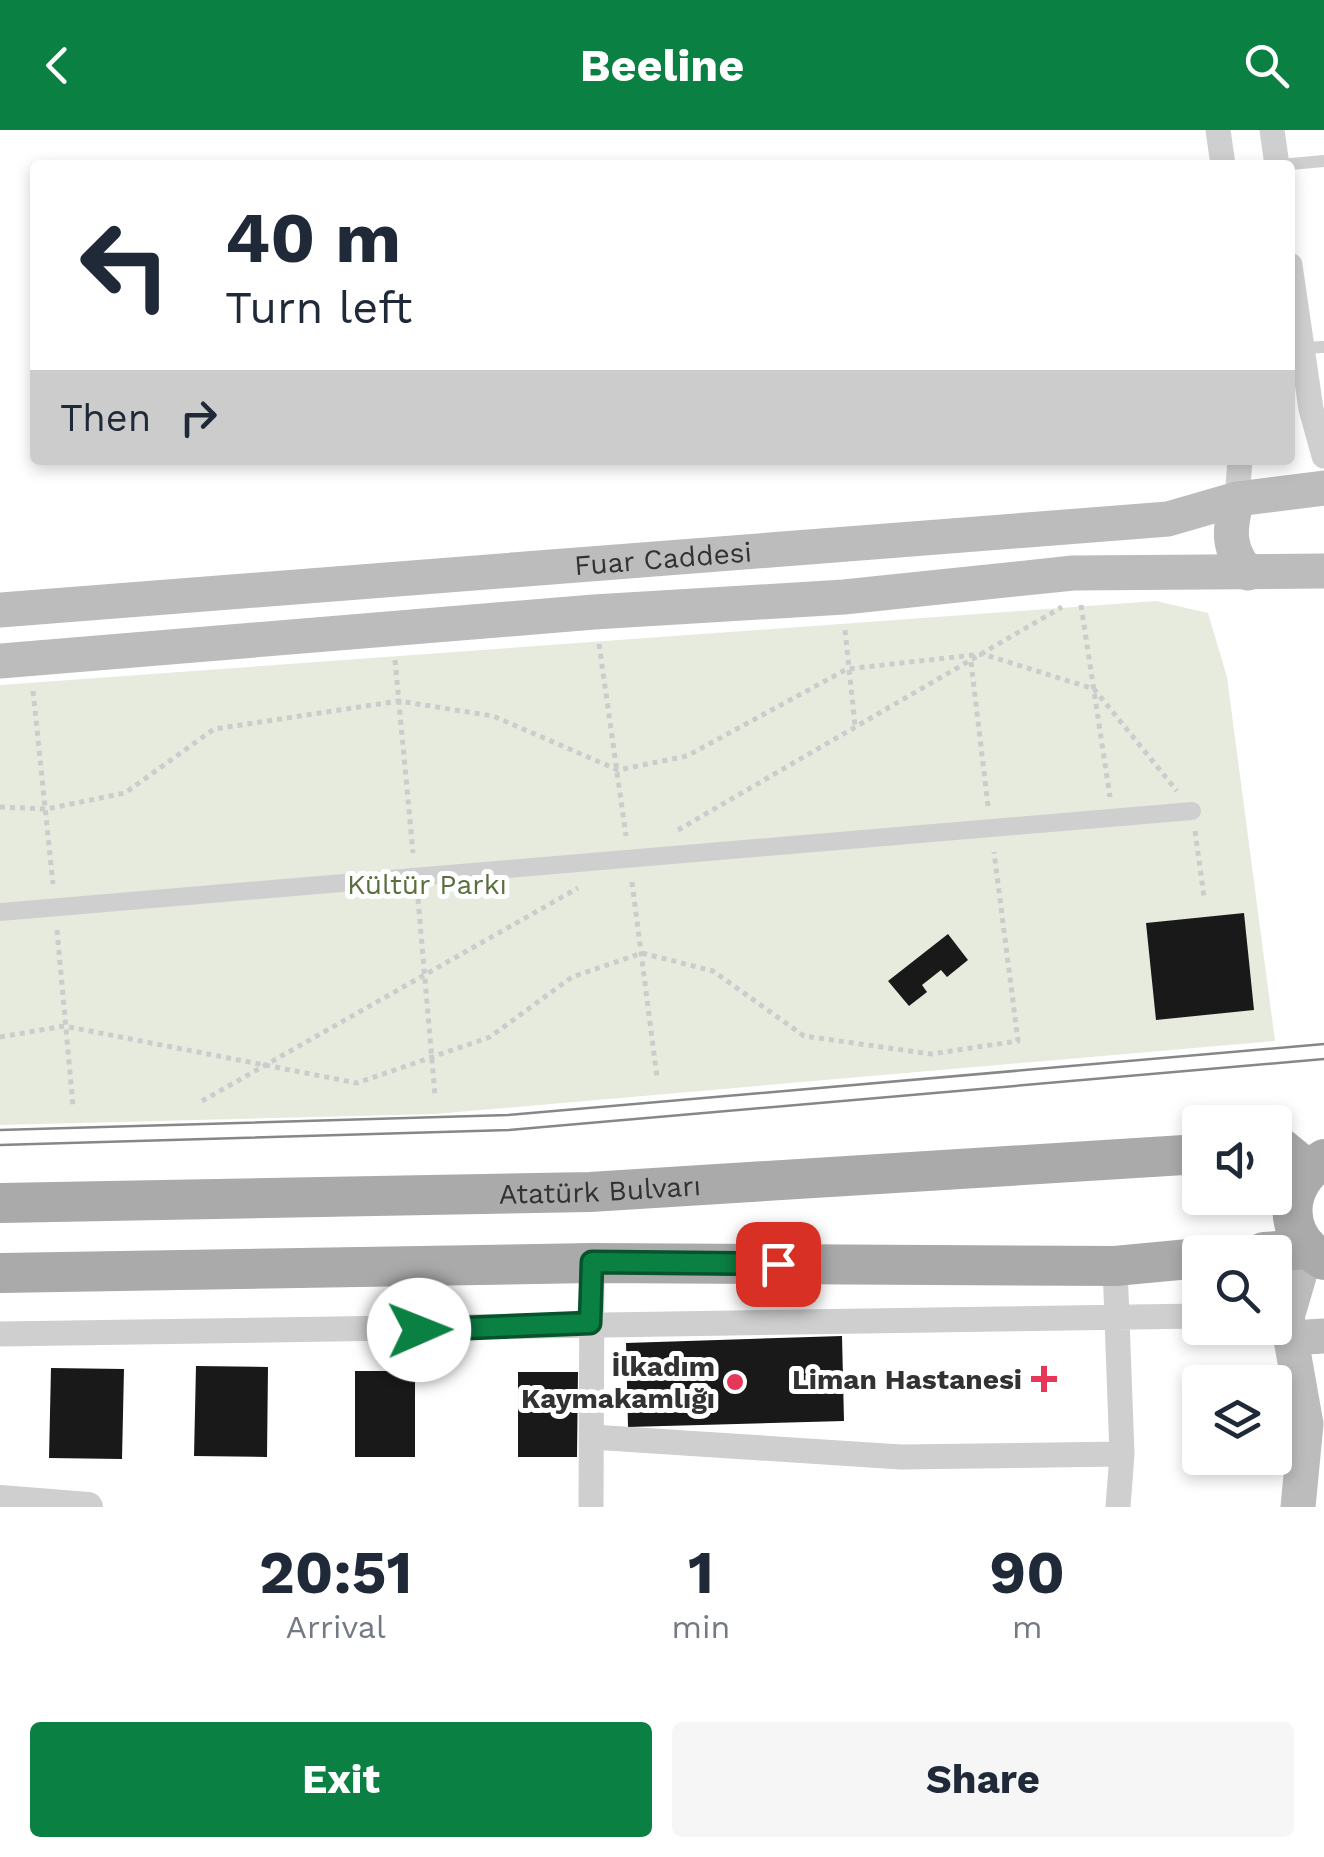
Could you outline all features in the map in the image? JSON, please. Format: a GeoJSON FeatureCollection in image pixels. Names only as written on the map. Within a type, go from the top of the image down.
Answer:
{"type":"FeatureCollection","features":[{"type":"Feature","properties":{"kind":"main road","name":"Fuar Caddesi"},"geometry":{"type":"LineString","coordinates":[[0,662],[327,611],[1168,518],[1237,499],[1324,488]]}},
{"type":"Feature","properties":{"kind":"main road"},"geometry":{"type":"LineString","coordinates":[[1237,499],[1230,540],[1235,558],[1248,574]]}},
{"type":"Feature","properties":{"kind":"main road","name":"Fuar Caddesi"},"geometry":{"type":"LineString","coordinates":[[0,610],[327,611],[844,597],[1073,573],[1324,571]]}},
{"type":"Feature","properties":{"kind":"main road","name":"Atatürk Bulvarı"},"geometry":{"type":"LineString","coordinates":[[0,1203],[590,1192],[1182,1155]]}},
{"type":"Feature","properties":{"kind":"main road"},"geometry":{"type":"LineString","coordinates":[[1302,1159],[1292,1218],[1315,1254],[1294,1327],[1315,1426]]}},
{"type":"Feature","properties":{"kind":"main road"},"geometry":{"type":"LineString","coordinates":[[0,1273],[592,1262],[1115,1266],[1182,1260]]}},
{"type":"Feature","properties":{"kind":"main road"},"geometry":{"type":"LineString","coordinates":[[1298,1507],[1324,1391]]}},
{"type":"Feature","properties":{"kind":"street"},"geometry":{"type":"LineString","coordinates":[[1218,130],[1222,160]]}},
{"type":"Feature","properties":{"kind":"street"},"geometry":{"type":"LineString","coordinates":[[1272,130],[1277,160]]}},
{"type":"Feature","properties":{"kind":"street"},"geometry":{"type":"LineString","coordinates":[[1295,284],[1312,348],[1324,456]]}},
{"type":"Feature","properties":{"kind":"street"},"geometry":{"type":"LineString","coordinates":[[1237,499],[1240,465]]}},
{"type":"Feature","properties":{"kind":"street"},"geometry":{"type":"LineString","coordinates":[[0,912],[1192,811]]}},
{"type":"Feature","properties":{"kind":"street"},"geometry":{"type":"LineString","coordinates":[[591,1507],[592,1262]]}},
{"type":"Feature","properties":{"kind":"street"},"geometry":{"type":"LineString","coordinates":[[1115,1266],[1122,1454],[1118,1507]]}},
{"type":"Feature","properties":{"kind":"street"},"geometry":{"type":"LineString","coordinates":[[0,1334],[1182,1316]]}},
{"type":"Feature","properties":{"kind":"street"},"geometry":{"type":"LineString","coordinates":[[592,1436],[902,1457],[1122,1454]]}},
{"type":"Feature","properties":{"kind":"street"},"geometry":{"type":"LineString","coordinates":[[0,1500],[88,1507]]}},
{"type":"Feature","properties":{"kind":"lane"},"geometry":{"type":"LineString","coordinates":[[1295,164],[1324,161]]}},
{"type":"Feature","properties":{"kind":"path"},"geometry":{"type":"LineString","coordinates":[[1080,596],[1112,818]]}},
{"type":"Feature","properties":{"kind":"path"},"geometry":{"type":"LineString","coordinates":[[844,597],[847,670],[855,726]]}},
{"type":"Feature","properties":{"kind":"path"},"geometry":{"type":"LineString","coordinates":[[0,807],[46,809],[125,793],[214,728],[399,701],[492,716],[618,770],[687,756],[847,670],[983,654],[1094,689],[1192,811],[1204,897]]}},
{"type":"Feature","properties":{"kind":"path"},"geometry":{"type":"LineString","coordinates":[[0,1037],[64,1026],[357,1083],[490,1036],[572,977],[642,953],[713,972],[804,1036],[930,1054],[1018,1042]]}},
{"type":"Feature","properties":{"kind":"green space","name":"Kültür Parkı"},"geometry":{"type":"Polygon","coordinates":[[[1156,601],[1208,613],[1227,677],[1275,1041],[435,1114],[0,1125],[0,685],[1156,601]]]}},
{"type":"Feature","properties":{"kind":"building"},"geometry":{"type":"Polygon","coordinates":[[[1244,913],[1254,1010],[1156,1020],[1146,923],[1244,913]]]}},
{"type":"Feature","properties":{"kind":"building"},"geometry":{"type":"Polygon","coordinates":[[[948,934],[968,960],[947,977],[941,970],[922,985],[927,992],[909,1006],[888,981],[948,934]]]}},
{"type":"Feature","properties":{"kind":"building","name":"İlkadım Kaymakamlığı"},"geometry":{"type":"Polygon","coordinates":[[[842,1336],[844,1421],[628,1427],[626,1343],[842,1336]]]}},
{"type":"Feature","properties":{"kind":"building"},"geometry":{"type":"Polygon","coordinates":[[[196,1366],[268,1367],[267,1457],[194,1456],[196,1366]]]}},
{"type":"Feature","properties":{"kind":"building"},"geometry":{"type":"Polygon","coordinates":[[[51,1368],[124,1369],[122,1459],[49,1458],[51,1368]]]}},
{"type":"Feature","properties":{"kind":"building"},"geometry":{"type":"Polygon","coordinates":[[[355,1371],[415,1371],[415,1457],[355,1457],[355,1371]]]}},
{"type":"Feature","properties":{"kind":"building"},"geometry":{"type":"Polygon","coordinates":[[[518,1372],[578,1372],[577,1457],[518,1457],[518,1372]]]}},
{"type":"Feature","properties":{"kind":"tram line"},"geometry":{"type":"LineString","coordinates":[[0,1130],[508,1115],[1324,1044]]}},
{"type":"Feature","properties":{"kind":"tram line"},"geometry":{"type":"LineString","coordinates":[[0,1145],[509,1130],[1324,1059]]}},
{"type":"Feature","properties":{"kind":"place","name":"Liman Hastanesi"},"geometry":{"type":"Point","coordinates":[1044,1379]}},
{"type":"Feature","properties":{"kind":"place","name":"İlkadım Kaymakamlığı"},"geometry":{"type":"Point","coordinates":[735,1382]}},
{"type":"Feature","properties":{"kind":"route"},"geometry":{"type":"LineString","coordinates":[[419,1330],[590,1323],[592,1262],[778,1264]]}}]}
